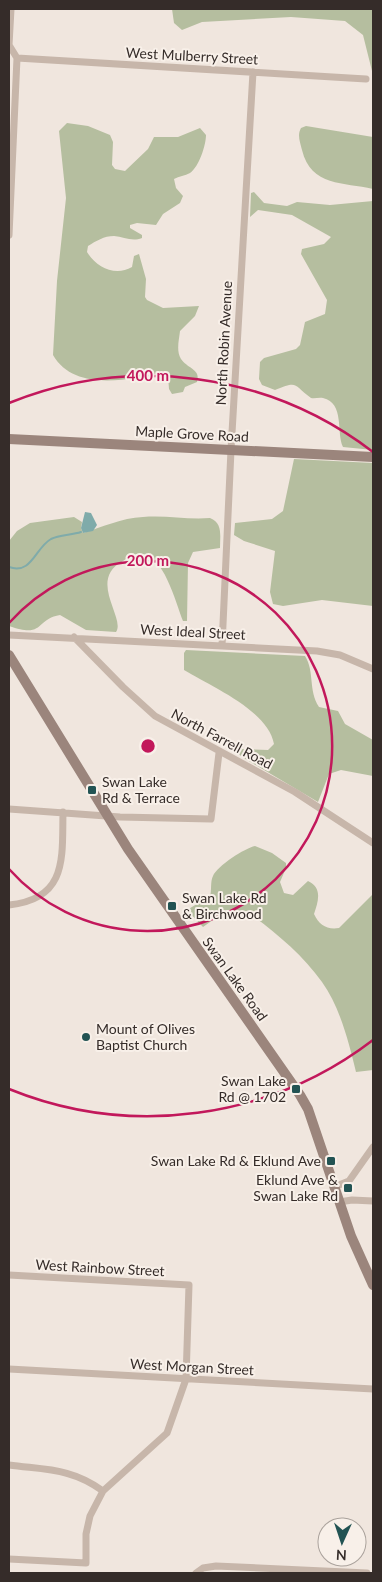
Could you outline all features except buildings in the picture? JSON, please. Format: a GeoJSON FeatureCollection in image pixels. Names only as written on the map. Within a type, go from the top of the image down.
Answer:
{"type":"FeatureCollection","features":[{"type":"Feature","properties":{"kind":"street"},"geometry":{"type":"LineString","coordinates":[[9,235],[12,102],[17,58],[9,45],[11,9]]}},
{"type":"Feature","properties":{"kind":"street","name":"West Mulberry Street"},"geometry":{"type":"LineString","coordinates":[[17,58],[366,79]]}},
{"type":"Feature","properties":{"kind":"street","name":"North Robin Avenue"},"geometry":{"type":"LineString","coordinates":[[222,646],[252,72]]}},
{"type":"Feature","properties":{"kind":"street","name":"Maple Grove Road"},"geometry":{"type":"LineString","coordinates":[[9,439],[373,457]]}},
{"type":"Feature","properties":{"kind":"street","name":"West Ideal Street"},"geometry":{"type":"LineString","coordinates":[[9,635],[74,637],[331,653],[350,658],[373,670]]}},
{"type":"Feature","properties":{"kind":"street","name":"North Farrell Road"},"geometry":{"type":"LineString","coordinates":[[74,637],[123,688],[155,716],[306,799],[373,843]]}},
{"type":"Feature","properties":{"kind":"street","name":"Swan Lake Road"},"geometry":{"type":"LineString","coordinates":[[9,655],[107,816],[189,938],[300,1095],[308,1109],[339,1202],[373,1285]]}},
{"type":"Feature","properties":{"kind":"street"},"geometry":{"type":"LineString","coordinates":[[9,809],[107,816],[211,819],[220,753]]}},
{"type":"Feature","properties":{"kind":"street"},"geometry":{"type":"LineString","coordinates":[[9,905],[28,901],[50,887],[62,866],[63,812]]}},
{"type":"Feature","properties":{"kind":"street"},"geometry":{"type":"LineString","coordinates":[[334,1187],[349,1182],[373,1147]]}},
{"type":"Feature","properties":{"kind":"street"},"geometry":{"type":"LineString","coordinates":[[339,1202],[352,1200],[373,1201]]}},
{"type":"Feature","properties":{"kind":"street","name":"West Rainbow Street"},"geometry":{"type":"LineString","coordinates":[[9,1275],[189,1285],[186,1379]]}},
{"type":"Feature","properties":{"kind":"street","name":"West Morgan Street"},"geometry":{"type":"LineString","coordinates":[[9,1369],[373,1389]]}},
{"type":"Feature","properties":{"kind":"street"},"geometry":{"type":"LineString","coordinates":[[9,1559],[86,1563],[86,1534],[90,1516],[103,1492],[168,1433],[186,1379]]}},
{"type":"Feature","properties":{"kind":"street"},"geometry":{"type":"LineString","coordinates":[[9,1465],[71,1473],[88,1480],[103,1492]]}},
{"type":"Feature","properties":{"kind":"street"},"geometry":{"type":"LineString","coordinates":[[196,1573],[203,1568],[216,1566],[367,1573]]}},
{"type":"Feature","properties":{"kind":"green space"},"geometry":{"type":"Polygon","coordinates":[[[172,9],[373,9],[373,75],[363,35],[345,21],[291,17],[202,22],[182,30],[174,23],[172,9]]]}},
{"type":"Feature","properties":{"kind":"green space"},"geometry":{"type":"Polygon","coordinates":[[[67,123],[88,126],[110,135],[113,142],[112,165],[115,169],[125,171],[148,149],[154,137],[178,137],[200,128],[206,135],[205,144],[196,166],[190,173],[174,179],[176,188],[183,196],[180,203],[163,214],[156,225],[137,223],[130,225],[130,228],[142,235],[142,238],[135,240],[114,236],[107,237],[88,246],[87,252],[95,262],[113,271],[126,270],[132,267],[134,256],[139,254],[146,279],[145,297],[147,300],[163,308],[199,306],[195,316],[180,331],[179,356],[196,372],[198,378],[197,382],[185,387],[183,392],[172,394],[169,389],[168,376],[163,372],[119,380],[88,379],[62,367],[53,355],[57,281],[66,198],[59,131],[67,123]]]}},
{"type":"Feature","properties":{"kind":"green space"},"geometry":{"type":"Polygon","coordinates":[[[306,126],[373,137],[373,189],[330,181],[313,171],[306,162],[299,139],[301,128],[306,126]]]}},
{"type":"Feature","properties":{"kind":"green space"},"geometry":{"type":"Polygon","coordinates":[[[254,192],[264,203],[287,206],[297,202],[330,205],[373,201],[373,450],[343,447],[339,419],[330,401],[322,398],[311,398],[295,385],[288,385],[275,390],[262,385],[259,379],[260,362],[264,358],[296,349],[300,345],[305,322],[325,314],[327,300],[301,254],[302,249],[324,244],[331,237],[292,215],[258,210],[250,217],[251,193],[254,192]]]}},
{"type":"Feature","properties":{"kind":"green space"},"geometry":{"type":"Polygon","coordinates":[[[294,459],[373,463],[373,606],[322,600],[283,606],[273,604],[270,592],[275,551],[244,541],[234,535],[235,523],[272,519],[283,511],[294,459]]]}},
{"type":"Feature","properties":{"kind":"green space"},"geometry":{"type":"Polygon","coordinates":[[[74,517],[82,522],[81,528],[83,533],[135,518],[210,518],[214,520],[220,530],[220,548],[193,552],[188,563],[187,621],[183,621],[172,590],[161,568],[146,555],[137,554],[113,569],[108,578],[110,598],[118,626],[116,632],[86,630],[60,615],[52,617],[34,629],[29,630],[9,626],[9,541],[17,531],[30,523],[74,517]]]}},
{"type":"Feature","properties":{"kind":"green space"},"geometry":{"type":"Polygon","coordinates":[[[186,650],[305,656],[310,668],[314,694],[319,707],[338,711],[345,724],[373,740],[373,776],[341,770],[329,774],[318,802],[242,757],[236,751],[238,749],[268,750],[274,744],[269,732],[261,720],[237,700],[184,670],[184,653],[186,650]]]}},
{"type":"Feature","properties":{"kind":"green space"},"geometry":{"type":"Polygon","coordinates":[[[255,846],[272,853],[286,863],[286,868],[280,882],[284,893],[293,895],[308,881],[316,887],[318,896],[314,914],[321,924],[327,927],[339,928],[373,894],[373,1070],[356,1072],[343,1026],[328,992],[306,962],[277,935],[246,911],[220,915],[203,927],[187,910],[210,896],[212,878],[220,867],[238,854],[255,846]]]}},
{"type":"Feature","properties":{"kind":"water"},"geometry":{"type":"Polygon","coordinates":[[[85,512],[91,513],[97,525],[93,531],[83,533],[81,528],[85,512]]]}},
{"type":"Feature","properties":{"kind":"waterway"},"geometry":{"type":"LineString","coordinates":[[9,567],[17,568],[28,564],[51,539],[81,532]]}},
{"type":"Feature","properties":{"kind":"place","name":"Swan Lake Rd & Terrace"},"geometry":{"type":"Point","coordinates":[92,790]}},
{"type":"Feature","properties":{"kind":"place","name":"Swan Lake Rd & Birchwood"},"geometry":{"type":"Point","coordinates":[172,906]}},
{"type":"Feature","properties":{"kind":"place","name":"Mount of Olives Baptist Church"},"geometry":{"type":"Point","coordinates":[86,1037]}},
{"type":"Feature","properties":{"kind":"place","name":"Swan Lake Rd @ 1702"},"geometry":{"type":"Point","coordinates":[296,1089]}},
{"type":"Feature","properties":{"kind":"place","name":"Swan Lake Rd & Eklund Ave"},"geometry":{"type":"Point","coordinates":[331,1161]}},
{"type":"Feature","properties":{"kind":"place","name":"Eklund Ave & Swan Lake Rd"},"geometry":{"type":"Point","coordinates":[348,1188]}}]}
